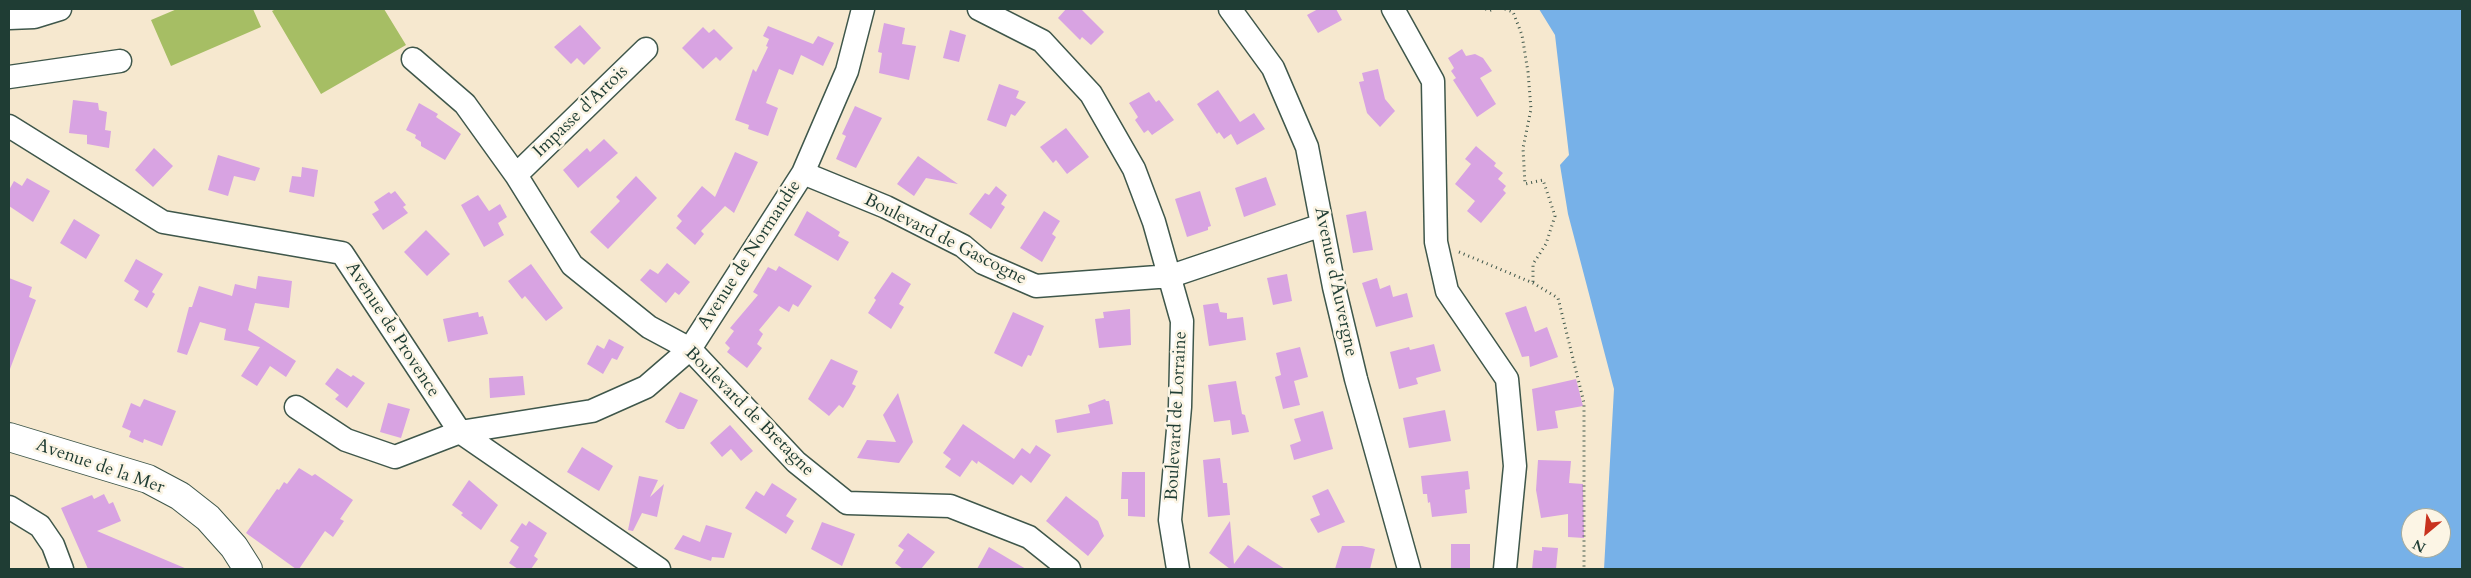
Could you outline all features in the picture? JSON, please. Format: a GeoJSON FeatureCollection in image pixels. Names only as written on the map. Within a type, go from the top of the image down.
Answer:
{"type":"FeatureCollection","features":[{"type":"Feature","properties":{"kind":"street"},"geometry":{"type":"LineString","coordinates":[[9,18],[34,17],[60,9]]}},
{"type":"Feature","properties":{"kind":"street","name":"Avenue de Normandie"},"geometry":{"type":"LineString","coordinates":[[296,407],[346,440],[395,457],[460,432],[592,411],[646,386],[690,349],[803,173],[847,71],[863,9]]}},
{"type":"Feature","properties":{"kind":"street","name":"Boulevard de Lorraine"},"geometry":{"type":"LineString","coordinates":[[979,9],[1042,41],[1091,94],[1134,169],[1154,222],[1171,276],[1182,321],[1180,407],[1170,520],[1178,569]]}},
{"type":"Feature","properties":{"kind":"street","name":"Avenue d'Auvergne"},"geometry":{"type":"LineString","coordinates":[[1230,9],[1273,68],[1307,147],[1334,287],[1356,379],[1409,569]]}},
{"type":"Feature","properties":{"kind":"street"},"geometry":{"type":"LineString","coordinates":[[1393,9],[1433,81],[1436,242],[1447,291],[1507,379],[1515,466],[1505,569]]}},
{"type":"Feature","properties":{"kind":"street","name":"Impasse d'Artois"},"geometry":{"type":"LineString","coordinates":[[516,175],[646,49]]}},
{"type":"Feature","properties":{"kind":"street","name":"Boulevard de Bretagne"},"geometry":{"type":"LineString","coordinates":[[414,58],[465,104],[516,175],[572,266],[649,327],[690,349],[796,462],[847,503],[950,506],[1029,537],[1069,569]]}},
{"type":"Feature","properties":{"kind":"street"},"geometry":{"type":"LineString","coordinates":[[9,77],[120,61]]}},
{"type":"Feature","properties":{"kind":"street","name":"Avenue de Provence"},"geometry":{"type":"LineString","coordinates":[[9,126],[163,222],[342,253],[460,432],[659,569]]}},
{"type":"Feature","properties":{"kind":"street","name":"Boulevard de Gascogne"},"geometry":{"type":"LineString","coordinates":[[803,173],[886,207],[963,246],[983,263],[1036,286],[1171,276],[1322,225]]}},
{"type":"Feature","properties":{"kind":"street","name":"Avenue de la Mer"},"geometry":{"type":"LineString","coordinates":[[9,437],[148,479],[180,496],[208,518],[234,547],[248,569]]}},
{"type":"Feature","properties":{"kind":"street"},"geometry":{"type":"LineString","coordinates":[[9,507],[40,526],[54,545],[62,569]]}},
{"type":"Feature","properties":{"kind":"path"},"geometry":{"type":"LineString","coordinates":[[1486,9],[1488,11],[1494,9]]}},
{"type":"Feature","properties":{"kind":"path"},"geometry":{"type":"LineString","coordinates":[[1505,9],[1513,12],[1522,35],[1528,72],[1531,109],[1523,148],[1524,184],[1543,180],[1555,216],[1546,244],[1533,264],[1533,283]]}},
{"type":"Feature","properties":{"kind":"path"},"geometry":{"type":"LineString","coordinates":[[1436,242],[1533,283],[1558,298],[1584,403],[1584,569]]}},
{"type":"Feature","properties":{"kind":"green space"},"geometry":{"type":"Polygon","coordinates":[[[177,9],[253,9],[261,27],[171,66],[151,20],[177,9]]]}},
{"type":"Feature","properties":{"kind":"green space"},"geometry":{"type":"Polygon","coordinates":[[[276,9],[384,9],[406,45],[321,94],[272,11],[276,9]]]}},
{"type":"Feature","properties":{"kind":"water"},"geometry":{"type":"Polygon","coordinates":[[[1539,9],[2462,9],[2462,569],[1604,569],[1614,389],[1568,214],[1560,165],[1569,155],[1555,35],[1539,9]]]}},
{"type":"Feature","properties":{"kind":"building"},"geometry":{"type":"Polygon","coordinates":[[[1066,9],[1081,9],[1104,32],[1091,45],[1082,37],[1080,40],[1058,18],[1066,9]]]}},
{"type":"Feature","properties":{"kind":"building"},"geometry":{"type":"Polygon","coordinates":[[[1318,9],[1336,9],[1342,20],[1318,33],[1307,15],[1318,9]]]}},
{"type":"Feature","properties":{"kind":"building"},"geometry":{"type":"Polygon","coordinates":[[[884,23],[905,28],[902,44],[916,46],[909,80],[879,73],[882,53],[878,52],[884,23]]]}},
{"type":"Feature","properties":{"kind":"building"},"geometry":{"type":"Polygon","coordinates":[[[580,25],[601,48],[584,65],[577,58],[571,64],[554,47],[580,25]]]}},
{"type":"Feature","properties":{"kind":"building"},"geometry":{"type":"Polygon","coordinates":[[[768,26],[813,44],[818,36],[834,43],[823,66],[801,55],[793,75],[779,69],[766,103],[778,108],[768,136],[748,129],[749,125],[735,120],[753,69],[756,72],[768,47],[766,46],[769,39],[763,36],[768,26]]]}},
{"type":"Feature","properties":{"kind":"building"},"geometry":{"type":"Polygon","coordinates":[[[703,27],[709,33],[714,29],[733,48],[720,61],[716,57],[703,69],[682,48],[703,27]]]}},
{"type":"Feature","properties":{"kind":"building"},"geometry":{"type":"Polygon","coordinates":[[[950,30],[966,35],[959,62],[943,58],[950,30]]]}},
{"type":"Feature","properties":{"kind":"building"},"geometry":{"type":"Polygon","coordinates":[[[1462,49],[1466,56],[1475,54],[1483,58],[1492,71],[1480,78],[1496,104],[1477,117],[1453,80],[1456,78],[1451,71],[1454,68],[1448,58],[1462,49]]]}},
{"type":"Feature","properties":{"kind":"building"},"geometry":{"type":"Polygon","coordinates":[[[1378,69],[1385,99],[1395,111],[1380,127],[1367,113],[1359,82],[1364,81],[1362,73],[1378,69]]]}},
{"type":"Feature","properties":{"kind":"building"},"geometry":{"type":"Polygon","coordinates":[[[999,84],[1019,91],[1016,98],[1026,102],[1015,116],[1011,114],[1006,127],[987,120],[999,84]]]}},
{"type":"Feature","properties":{"kind":"building"},"geometry":{"type":"Polygon","coordinates":[[[1218,90],[1240,122],[1254,113],[1265,129],[1237,145],[1231,134],[1224,139],[1219,132],[1217,134],[1197,104],[1218,90]]]}},
{"type":"Feature","properties":{"kind":"building"},"geometry":{"type":"Polygon","coordinates":[[[1149,92],[1156,102],[1159,100],[1174,120],[1152,135],[1148,130],[1144,133],[1135,120],[1138,117],[1129,103],[1149,92]]]}},
{"type":"Feature","properties":{"kind":"building"},"geometry":{"type":"Polygon","coordinates":[[[73,100],[98,103],[99,110],[107,112],[105,130],[111,131],[109,148],[87,144],[87,135],[69,133],[73,100]]]}},
{"type":"Feature","properties":{"kind":"building"},"geometry":{"type":"Polygon","coordinates":[[[419,103],[438,114],[436,117],[461,134],[445,160],[421,146],[421,142],[415,138],[416,135],[406,130],[419,103]]]}},
{"type":"Feature","properties":{"kind":"building"},"geometry":{"type":"Polygon","coordinates":[[[855,106],[882,118],[856,168],[836,159],[846,136],[842,134],[855,106]]]}},
{"type":"Feature","properties":{"kind":"building"},"geometry":{"type":"Polygon","coordinates":[[[1066,128],[1089,157],[1067,174],[1056,160],[1053,163],[1040,147],[1066,128]]]}},
{"type":"Feature","properties":{"kind":"building"},"geometry":{"type":"Polygon","coordinates":[[[604,139],[618,153],[578,188],[563,170],[587,148],[590,152],[604,139]]]}},
{"type":"Feature","properties":{"kind":"building"},"geometry":{"type":"Polygon","coordinates":[[[1476,146],[1496,163],[1494,166],[1503,173],[1498,179],[1506,186],[1503,190],[1506,193],[1481,223],[1467,211],[1475,201],[1455,184],[1471,164],[1465,159],[1476,146]]]}},
{"type":"Feature","properties":{"kind":"building"},"geometry":{"type":"Polygon","coordinates":[[[154,148],[173,166],[153,187],[135,170],[154,148]]]}},
{"type":"Feature","properties":{"kind":"building"},"geometry":{"type":"Polygon","coordinates":[[[735,152],[758,162],[734,213],[725,206],[701,231],[704,234],[695,245],[676,228],[682,221],[677,216],[702,186],[715,197],[735,152]]]}},
{"type":"Feature","properties":{"kind":"building"},"geometry":{"type":"Polygon","coordinates":[[[218,155],[260,168],[255,181],[234,176],[228,196],[208,190],[218,155]]]}},
{"type":"Feature","properties":{"kind":"building"},"geometry":{"type":"Polygon","coordinates":[[[918,156],[958,184],[926,178],[914,196],[897,184],[918,156]]]}},
{"type":"Feature","properties":{"kind":"building"},"geometry":{"type":"Polygon","coordinates":[[[302,167],[318,170],[314,197],[289,192],[292,176],[301,177],[302,167]]]}},
{"type":"Feature","properties":{"kind":"building"},"geometry":{"type":"Polygon","coordinates":[[[636,176],[657,198],[608,249],[590,232],[620,201],[616,197],[636,176]]]}},
{"type":"Feature","properties":{"kind":"building"},"geometry":{"type":"Polygon","coordinates":[[[1266,177],[1276,205],[1244,217],[1235,188],[1266,177]]]}},
{"type":"Feature","properties":{"kind":"building"},"geometry":{"type":"Polygon","coordinates":[[[27,178],[50,191],[33,222],[9,206],[9,190],[14,181],[22,186],[27,178]]]}},
{"type":"Feature","properties":{"kind":"building"},"geometry":{"type":"Polygon","coordinates":[[[996,186],[1007,195],[1001,204],[1005,207],[991,229],[969,214],[985,193],[989,195],[996,186]]]}},
{"type":"Feature","properties":{"kind":"building"},"geometry":{"type":"Polygon","coordinates":[[[395,191],[406,205],[403,207],[408,213],[383,230],[372,214],[379,210],[374,202],[389,192],[391,194],[395,191]]]}},
{"type":"Feature","properties":{"kind":"building"},"geometry":{"type":"Polygon","coordinates":[[[1200,191],[1211,226],[1208,227],[1208,230],[1187,237],[1175,199],[1200,191]]]}},
{"type":"Feature","properties":{"kind":"building"},"geometry":{"type":"Polygon","coordinates":[[[478,195],[489,211],[500,204],[507,217],[498,223],[504,235],[484,247],[461,205],[478,195]]]}},
{"type":"Feature","properties":{"kind":"building"},"geometry":{"type":"Polygon","coordinates":[[[807,211],[840,232],[838,236],[849,242],[838,261],[794,235],[807,211]]]}},
{"type":"Feature","properties":{"kind":"building"},"geometry":{"type":"Polygon","coordinates":[[[1044,211],[1060,221],[1052,234],[1056,237],[1042,262],[1020,248],[1044,211]]]}},
{"type":"Feature","properties":{"kind":"building"},"geometry":{"type":"Polygon","coordinates":[[[1366,211],[1373,250],[1353,253],[1346,215],[1366,211]]]}},
{"type":"Feature","properties":{"kind":"building"},"geometry":{"type":"Polygon","coordinates":[[[74,219],[100,235],[86,259],[60,243],[74,219]]]}},
{"type":"Feature","properties":{"kind":"building"},"geometry":{"type":"Polygon","coordinates":[[[426,230],[450,254],[427,276],[404,252],[426,230]]]}},
{"type":"Feature","properties":{"kind":"building"},"geometry":{"type":"Polygon","coordinates":[[[136,259],[163,274],[152,292],[155,294],[147,308],[134,300],[139,291],[124,281],[136,259]]]}},
{"type":"Feature","properties":{"kind":"building"},"geometry":{"type":"Polygon","coordinates":[[[667,263],[690,282],[679,295],[675,292],[666,303],[640,280],[650,269],[658,274],[667,263]]]}},
{"type":"Feature","properties":{"kind":"building"},"geometry":{"type":"Polygon","coordinates":[[[531,264],[563,308],[546,321],[525,296],[522,299],[508,281],[531,264]]]}},
{"type":"Feature","properties":{"kind":"building"},"geometry":{"type":"Polygon","coordinates":[[[779,266],[812,286],[798,307],[793,304],[789,312],[779,306],[759,330],[763,334],[757,344],[762,348],[747,368],[727,352],[730,348],[725,343],[734,331],[730,328],[758,295],[753,292],[768,267],[776,271],[779,266]]]}},
{"type":"Feature","properties":{"kind":"building"},"geometry":{"type":"Polygon","coordinates":[[[892,272],[911,284],[899,304],[904,307],[891,329],[868,313],[876,300],[874,298],[892,272]]]}},
{"type":"Feature","properties":{"kind":"building"},"geometry":{"type":"Polygon","coordinates":[[[1287,274],[1292,301],[1273,305],[1267,278],[1287,274]]]}},
{"type":"Feature","properties":{"kind":"building"},"geometry":{"type":"Polygon","coordinates":[[[258,276],[292,281],[289,308],[255,303],[248,330],[296,361],[286,377],[270,366],[257,386],[241,376],[260,347],[224,340],[226,329],[200,322],[187,355],[177,352],[189,307],[192,307],[199,286],[232,296],[235,284],[256,289],[258,276]]]}},
{"type":"Feature","properties":{"kind":"building"},"geometry":{"type":"Polygon","coordinates":[[[9,278],[32,287],[29,297],[36,300],[10,369],[9,278]]]}},
{"type":"Feature","properties":{"kind":"building"},"geometry":{"type":"Polygon","coordinates":[[[1377,278],[1380,289],[1390,285],[1393,297],[1407,293],[1413,317],[1376,327],[1362,283],[1377,278]]]}},
{"type":"Feature","properties":{"kind":"building"},"geometry":{"type":"Polygon","coordinates":[[[1218,303],[1220,312],[1227,313],[1227,319],[1243,317],[1246,340],[1209,346],[1203,305],[1218,303]]]}},
{"type":"Feature","properties":{"kind":"building"},"geometry":{"type":"Polygon","coordinates":[[[1526,306],[1535,332],[1547,327],[1558,357],[1530,367],[1529,356],[1522,357],[1505,313],[1526,306]]]}},
{"type":"Feature","properties":{"kind":"building"},"geometry":{"type":"Polygon","coordinates":[[[1130,309],[1131,345],[1099,348],[1095,319],[1104,318],[1103,312],[1130,309]]]}},
{"type":"Feature","properties":{"kind":"building"},"geometry":{"type":"Polygon","coordinates":[[[478,312],[479,317],[483,316],[488,334],[448,342],[443,319],[478,312]]]}},
{"type":"Feature","properties":{"kind":"building"},"geometry":{"type":"Polygon","coordinates":[[[1013,312],[1044,326],[1031,356],[1028,355],[1022,367],[994,353],[1013,312]]]}},
{"type":"Feature","properties":{"kind":"building"},"geometry":{"type":"Polygon","coordinates":[[[609,339],[624,347],[617,360],[612,358],[603,374],[587,364],[597,345],[604,349],[609,339]]]}},
{"type":"Feature","properties":{"kind":"building"},"geometry":{"type":"Polygon","coordinates":[[[1434,344],[1441,371],[1416,378],[1418,384],[1399,389],[1390,352],[1409,347],[1410,350],[1434,344]]]}},
{"type":"Feature","properties":{"kind":"building"},"geometry":{"type":"Polygon","coordinates":[[[1300,347],[1308,377],[1294,381],[1300,405],[1283,409],[1275,377],[1281,375],[1276,353],[1300,347]]]}},
{"type":"Feature","properties":{"kind":"building"},"geometry":{"type":"Polygon","coordinates":[[[831,359],[858,371],[852,384],[856,386],[843,408],[839,405],[829,416],[808,399],[831,359]]]}},
{"type":"Feature","properties":{"kind":"building"},"geometry":{"type":"Polygon","coordinates":[[[337,368],[365,383],[347,408],[335,399],[339,395],[325,384],[337,368]]]}},
{"type":"Feature","properties":{"kind":"building"},"geometry":{"type":"Polygon","coordinates":[[[523,376],[525,395],[490,398],[489,378],[523,376]]]}},
{"type":"Feature","properties":{"kind":"building"},"geometry":{"type":"Polygon","coordinates":[[[1576,379],[1583,406],[1555,411],[1558,428],[1537,431],[1532,389],[1576,379]]]}},
{"type":"Feature","properties":{"kind":"building"},"geometry":{"type":"Polygon","coordinates":[[[1236,381],[1242,414],[1245,415],[1249,432],[1232,435],[1230,420],[1214,422],[1208,385],[1236,381]]]}},
{"type":"Feature","properties":{"kind":"building"},"geometry":{"type":"Polygon","coordinates":[[[680,392],[698,400],[684,429],[678,429],[665,422],[680,392]]]}},
{"type":"Feature","properties":{"kind":"building"},"geometry":{"type":"Polygon","coordinates":[[[898,393],[913,442],[899,463],[857,458],[867,440],[896,442],[883,415],[898,393]]]}},
{"type":"Feature","properties":{"kind":"building"},"geometry":{"type":"Polygon","coordinates":[[[144,399],[176,411],[162,446],[144,439],[143,443],[129,437],[131,431],[122,427],[131,403],[140,407],[144,399]]]}},
{"type":"Feature","properties":{"kind":"building"},"geometry":{"type":"Polygon","coordinates":[[[1105,399],[1109,401],[1113,424],[1057,433],[1055,420],[1090,413],[1088,405],[1105,399]]]}},
{"type":"Feature","properties":{"kind":"building"},"geometry":{"type":"Polygon","coordinates":[[[388,403],[410,409],[401,438],[380,432],[388,403]]]}},
{"type":"Feature","properties":{"kind":"building"},"geometry":{"type":"Polygon","coordinates":[[[1445,410],[1451,441],[1409,448],[1403,418],[1445,410]]]}},
{"type":"Feature","properties":{"kind":"building"},"geometry":{"type":"Polygon","coordinates":[[[1323,411],[1333,449],[1294,460],[1290,445],[1301,441],[1294,419],[1323,411]]]}},
{"type":"Feature","properties":{"kind":"building"},"geometry":{"type":"Polygon","coordinates":[[[963,424],[1014,459],[1022,448],[1030,454],[1036,445],[1051,455],[1031,483],[1021,475],[1013,485],[978,461],[977,464],[972,460],[960,477],[945,467],[951,459],[943,453],[963,424]]]}},
{"type":"Feature","properties":{"kind":"building"},"geometry":{"type":"Polygon","coordinates":[[[730,425],[753,451],[741,461],[731,449],[722,457],[710,443],[730,425]]]}},
{"type":"Feature","properties":{"kind":"building"},"geometry":{"type":"Polygon","coordinates":[[[582,447],[613,466],[599,491],[567,472],[582,447]]]}},
{"type":"Feature","properties":{"kind":"building"},"geometry":{"type":"Polygon","coordinates":[[[1220,458],[1223,483],[1227,483],[1230,515],[1208,517],[1203,460],[1220,458]]]}},
{"type":"Feature","properties":{"kind":"building"},"geometry":{"type":"Polygon","coordinates":[[[1538,460],[1571,461],[1569,483],[1583,484],[1584,538],[1568,537],[1568,514],[1541,518],[1536,490],[1538,460]]]}},
{"type":"Feature","properties":{"kind":"building"},"geometry":{"type":"Polygon","coordinates":[[[299,468],[312,476],[315,474],[353,500],[340,519],[344,521],[333,537],[325,531],[299,569],[296,569],[246,533],[277,489],[279,490],[284,482],[287,484],[299,468]]]}},
{"type":"Feature","properties":{"kind":"building"},"geometry":{"type":"Polygon","coordinates":[[[1468,471],[1470,489],[1465,490],[1467,513],[1432,517],[1427,494],[1423,494],[1421,476],[1468,471]]]}},
{"type":"Feature","properties":{"kind":"building"},"geometry":{"type":"Polygon","coordinates":[[[1122,472],[1145,472],[1145,517],[1128,516],[1128,499],[1121,499],[1122,472]]]}},
{"type":"Feature","properties":{"kind":"building"},"geometry":{"type":"Polygon","coordinates":[[[639,476],[658,480],[650,497],[664,484],[657,517],[642,513],[633,531],[628,530],[639,476]]]}},
{"type":"Feature","properties":{"kind":"building"},"geometry":{"type":"Polygon","coordinates":[[[469,480],[498,505],[481,530],[461,515],[463,513],[452,505],[469,480]]]}},
{"type":"Feature","properties":{"kind":"building"},"geometry":{"type":"Polygon","coordinates":[[[772,483],[797,499],[786,516],[794,521],[786,534],[745,508],[756,491],[764,496],[772,483]]]}},
{"type":"Feature","properties":{"kind":"building"},"geometry":{"type":"Polygon","coordinates":[[[1328,489],[1345,522],[1318,533],[1310,519],[1320,515],[1312,496],[1328,489]]]}},
{"type":"Feature","properties":{"kind":"building"},"geometry":{"type":"Polygon","coordinates":[[[104,494],[109,504],[113,502],[121,521],[97,531],[187,569],[88,569],[61,508],[92,495],[94,499],[104,494]]]}},
{"type":"Feature","properties":{"kind":"building"},"geometry":{"type":"Polygon","coordinates":[[[1066,496],[1098,521],[1104,536],[1088,556],[1046,521],[1066,496]]]}},
{"type":"Feature","properties":{"kind":"building"},"geometry":{"type":"Polygon","coordinates":[[[529,521],[547,533],[534,556],[538,559],[531,569],[518,569],[509,563],[519,547],[510,541],[522,523],[526,526],[529,521]]]}},
{"type":"Feature","properties":{"kind":"building"},"geometry":{"type":"Polygon","coordinates":[[[1230,521],[1234,564],[1248,545],[1285,569],[1230,569],[1209,553],[1230,521]]]}},
{"type":"Feature","properties":{"kind":"building"},"geometry":{"type":"Polygon","coordinates":[[[822,522],[855,534],[842,566],[811,549],[822,522]]]}},
{"type":"Feature","properties":{"kind":"building"},"geometry":{"type":"Polygon","coordinates":[[[706,525],[732,533],[724,558],[712,557],[711,561],[674,549],[683,535],[700,542],[706,525]]]}},
{"type":"Feature","properties":{"kind":"building"},"geometry":{"type":"Polygon","coordinates":[[[908,533],[935,552],[921,569],[903,569],[895,563],[904,550],[898,546],[908,533]]]}},
{"type":"Feature","properties":{"kind":"building"},"geometry":{"type":"Polygon","coordinates":[[[1451,544],[1470,544],[1470,569],[1451,569],[1451,544]]]}},
{"type":"Feature","properties":{"kind":"building"},"geometry":{"type":"Polygon","coordinates":[[[1342,546],[1362,546],[1375,549],[1370,569],[1335,569],[1342,546]]]}},
{"type":"Feature","properties":{"kind":"building"},"geometry":{"type":"Polygon","coordinates":[[[989,547],[1026,569],[977,569],[989,547]]]}},
{"type":"Feature","properties":{"kind":"building"},"geometry":{"type":"Polygon","coordinates":[[[1542,547],[1558,548],[1556,569],[1532,569],[1534,550],[1542,551],[1542,547]]]}}]}
